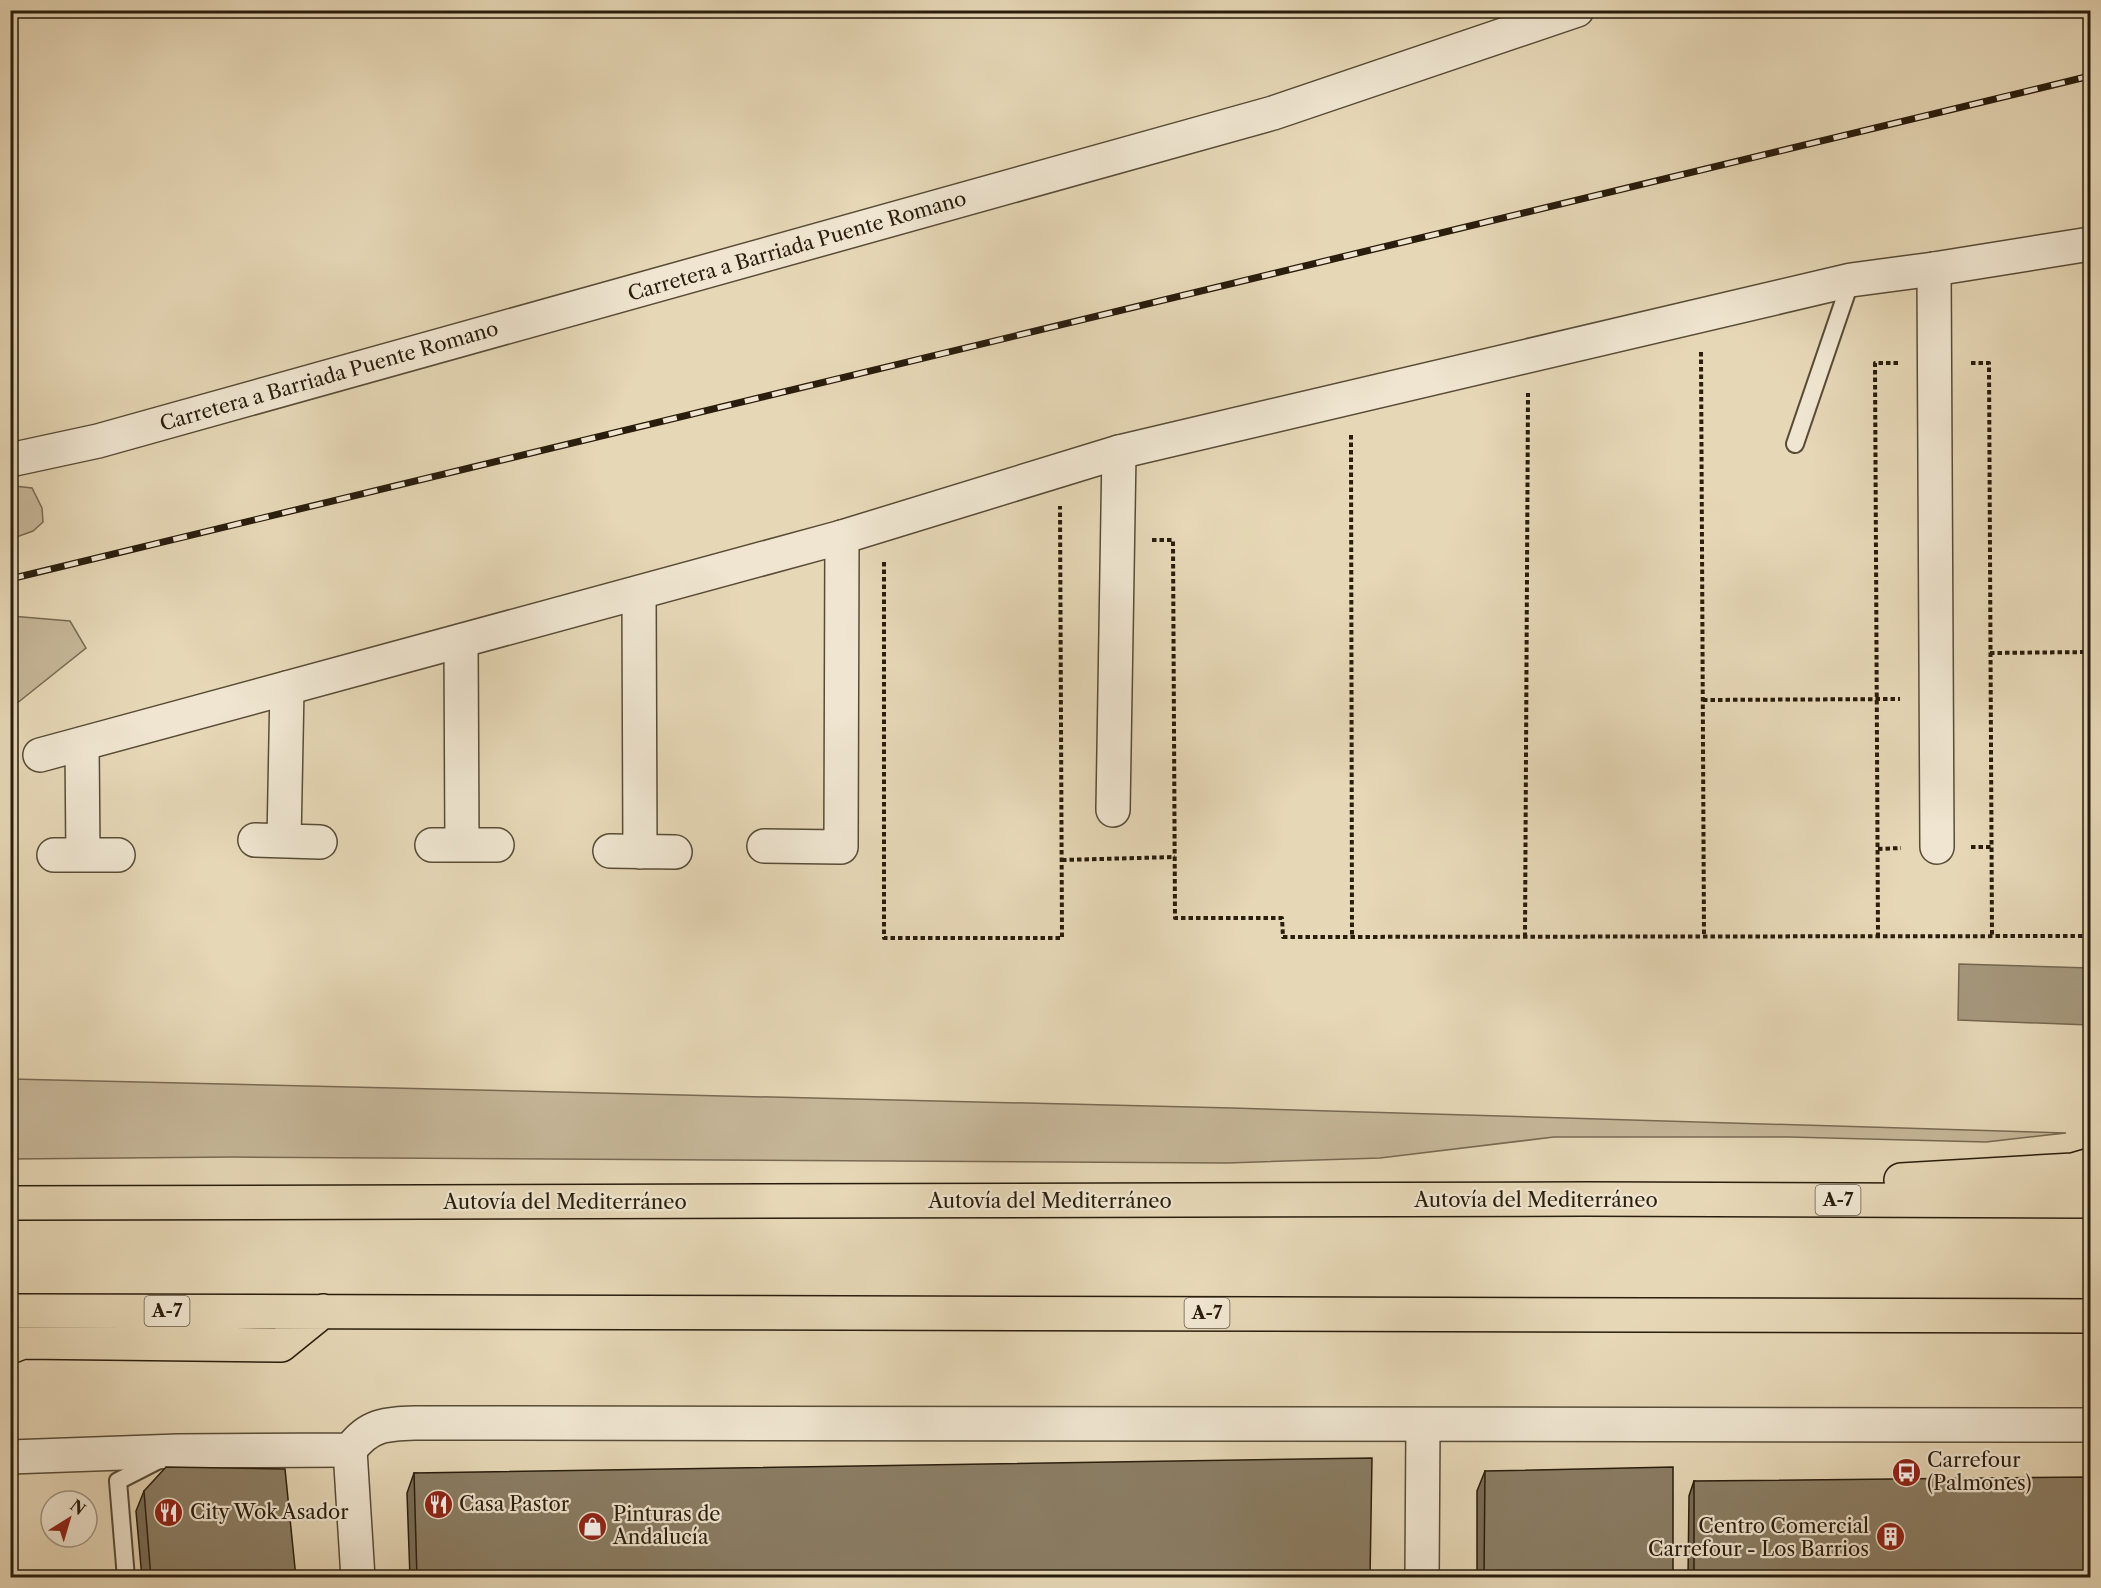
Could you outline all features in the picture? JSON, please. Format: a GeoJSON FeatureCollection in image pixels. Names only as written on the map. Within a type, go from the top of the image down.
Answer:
{"type":"FeatureCollection","features":[{"type":"Feature","properties":{"kind":"highway"},"geometry":{"type":"LineString","coordinates":[[1585,1199],[2073,1170],[2091,1165]]}},
{"type":"Feature","properties":{"kind":"highway","name":"Autovía del Mediterráneo"},"geometry":{"type":"LineString","coordinates":[[10,1203],[1585,1199],[2091,1201]]}},
{"type":"Feature","properties":{"kind":"highway","name":"A-7"},"geometry":{"type":"LineString","coordinates":[[10,1311],[2091,1316]]}},
{"type":"Feature","properties":{"kind":"highway"},"geometry":{"type":"LineString","coordinates":[[10,1347],[22,1342],[281,1345],[323,1311]]}},
{"type":"Feature","properties":{"kind":"street","name":"Carretera a Barriada Puente Romano"},"geometry":{"type":"LineString","coordinates":[[10,460],[98,441],[1273,113],[1576,10]]}},
{"type":"Feature","properties":{"kind":"street"},"geometry":{"type":"LineString","coordinates":[[40,755],[843,537],[1119,452],[1851,280],[2091,244]]}},
{"type":"Feature","properties":{"kind":"street"},"geometry":{"type":"LineString","coordinates":[[1934,269],[1937,848]]}},
{"type":"Feature","properties":{"kind":"street"},"geometry":{"type":"LineString","coordinates":[[1113,810],[1119,452]]}},
{"type":"Feature","properties":{"kind":"street"},"geometry":{"type":"LineString","coordinates":[[764,846],[841,847],[843,537]]}},
{"type":"Feature","properties":{"kind":"street"},"geometry":{"type":"LineString","coordinates":[[639,593],[625,852],[675,852]]}},
{"type":"Feature","properties":{"kind":"street"},"geometry":{"type":"LineString","coordinates":[[461,641],[447,845],[497,845]]}},
{"type":"Feature","properties":{"kind":"street"},"geometry":{"type":"LineString","coordinates":[[287,688],[270,841],[320,842]]}},
{"type":"Feature","properties":{"kind":"street"},"geometry":{"type":"LineString","coordinates":[[82,744],[68,855],[118,855]]}},
{"type":"Feature","properties":{"kind":"street"},"geometry":{"type":"LineString","coordinates":[[358,1578],[350,1450],[359,1436],[375,1427],[393,1424],[2091,1425]]}},
{"type":"Feature","properties":{"kind":"street"},"geometry":{"type":"LineString","coordinates":[[1422,1578],[1423,1425]]}},
{"type":"Feature","properties":{"kind":"street"},"geometry":{"type":"LineString","coordinates":[[10,1457],[178,1451],[350,1450]]}},
{"type":"Feature","properties":{"kind":"lane"},"geometry":{"type":"LineString","coordinates":[[1795,444],[1851,280]]}},
{"type":"Feature","properties":{"kind":"lane"},"geometry":{"type":"LineString","coordinates":[[126,1578],[118,1481],[178,1451]]}},
{"type":"Feature","properties":{"kind":"path"},"geometry":{"type":"LineString","coordinates":[[1701,315],[1704,936]]}},
{"type":"Feature","properties":{"kind":"path"},"geometry":{"type":"LineString","coordinates":[[1525,937],[1528,356]]}},
{"type":"Feature","properties":{"kind":"path"},"geometry":{"type":"LineString","coordinates":[[1351,399],[1352,937]]}},
{"type":"Feature","properties":{"kind":"path"},"geometry":{"type":"LineString","coordinates":[[884,525],[884,938],[1062,938],[1060,469]]}},
{"type":"Feature","properties":{"kind":"path"},"geometry":{"type":"LineString","coordinates":[[1143,540],[1173,540],[1175,918],[1282,918],[1283,937],[2091,936]]}},
{"type":"Feature","properties":{"kind":"path"},"geometry":{"type":"LineString","coordinates":[[1990,653],[2091,652]]}},
{"type":"Feature","properties":{"kind":"path"},"geometry":{"type":"LineString","coordinates":[[1703,700],[1936,699]]}},
{"type":"Feature","properties":{"kind":"path"},"geometry":{"type":"LineString","coordinates":[[1062,860],[1175,857]]}},
{"type":"Feature","properties":{"kind":"shaded area"},"geometry":{"type":"Polygon","coordinates":[[[11,487],[32,488],[42,508],[43,522],[33,531],[11,539],[11,487]]]}},
{"type":"Feature","properties":{"kind":"shaded area"},"geometry":{"type":"Polygon","coordinates":[[[11,616],[70,621],[86,648],[11,708],[11,616]]]}},
{"type":"Feature","properties":{"kind":"shaded area"},"geometry":{"type":"Polygon","coordinates":[[[1959,964],[2090,968],[2089,1025],[1958,1020],[1959,964]]]}},
{"type":"Feature","properties":{"kind":"shaded area"},"geometry":{"type":"Polygon","coordinates":[[[11,1079],[1232,1108],[2066,1133],[1986,1142],[1789,1137],[1554,1137],[1380,1158],[1227,1163],[233,1157],[11,1159],[11,1079]]]}},
{"type":"Feature","properties":{"kind":"building"},"geometry":{"type":"Polygon","coordinates":[[[1372,1458],[1370,1578],[417,1578],[414,1473],[1372,1458]]]}},
{"type":"Feature","properties":{"kind":"building"},"geometry":{"type":"Polygon","coordinates":[[[166,1467],[285,1469],[296,1578],[151,1578],[144,1491],[166,1467]]]}},
{"type":"Feature","properties":{"kind":"building"},"geometry":{"type":"Polygon","coordinates":[[[1673,1467],[1673,1578],[1484,1578],[1485,1471],[1673,1467]]]}},
{"type":"Feature","properties":{"kind":"building","name":"Centro Comercial Carrefour - Los Barrios"},"geometry":{"type":"Polygon","coordinates":[[[2091,1477],[2091,1578],[1694,1578],[1694,1481],[2091,1477]]]}},
{"type":"Feature","properties":{"kind":"railway"},"geometry":{"type":"LineString","coordinates":[[10,579],[2090,76]]}},
{"type":"Feature","properties":{"kind":"place","name":"Carrefour (Palmones)"},"geometry":{"type":"Point","coordinates":[1906,1472]}},
{"type":"Feature","properties":{"kind":"place","name":"Casa Pastor"},"geometry":{"type":"Point","coordinates":[438,1504]}},
{"type":"Feature","properties":{"kind":"place","name":"City Wok Asador"},"geometry":{"type":"Point","coordinates":[169,1512]}},
{"type":"Feature","properties":{"kind":"place","name":"Pinturas de Andalucía"},"geometry":{"type":"Point","coordinates":[592,1526]}},
{"type":"Feature","properties":{"kind":"place","name":"Centro Comercial Carrefour - Los Barrios"},"geometry":{"type":"Point","coordinates":[1890,1537]}}]}
